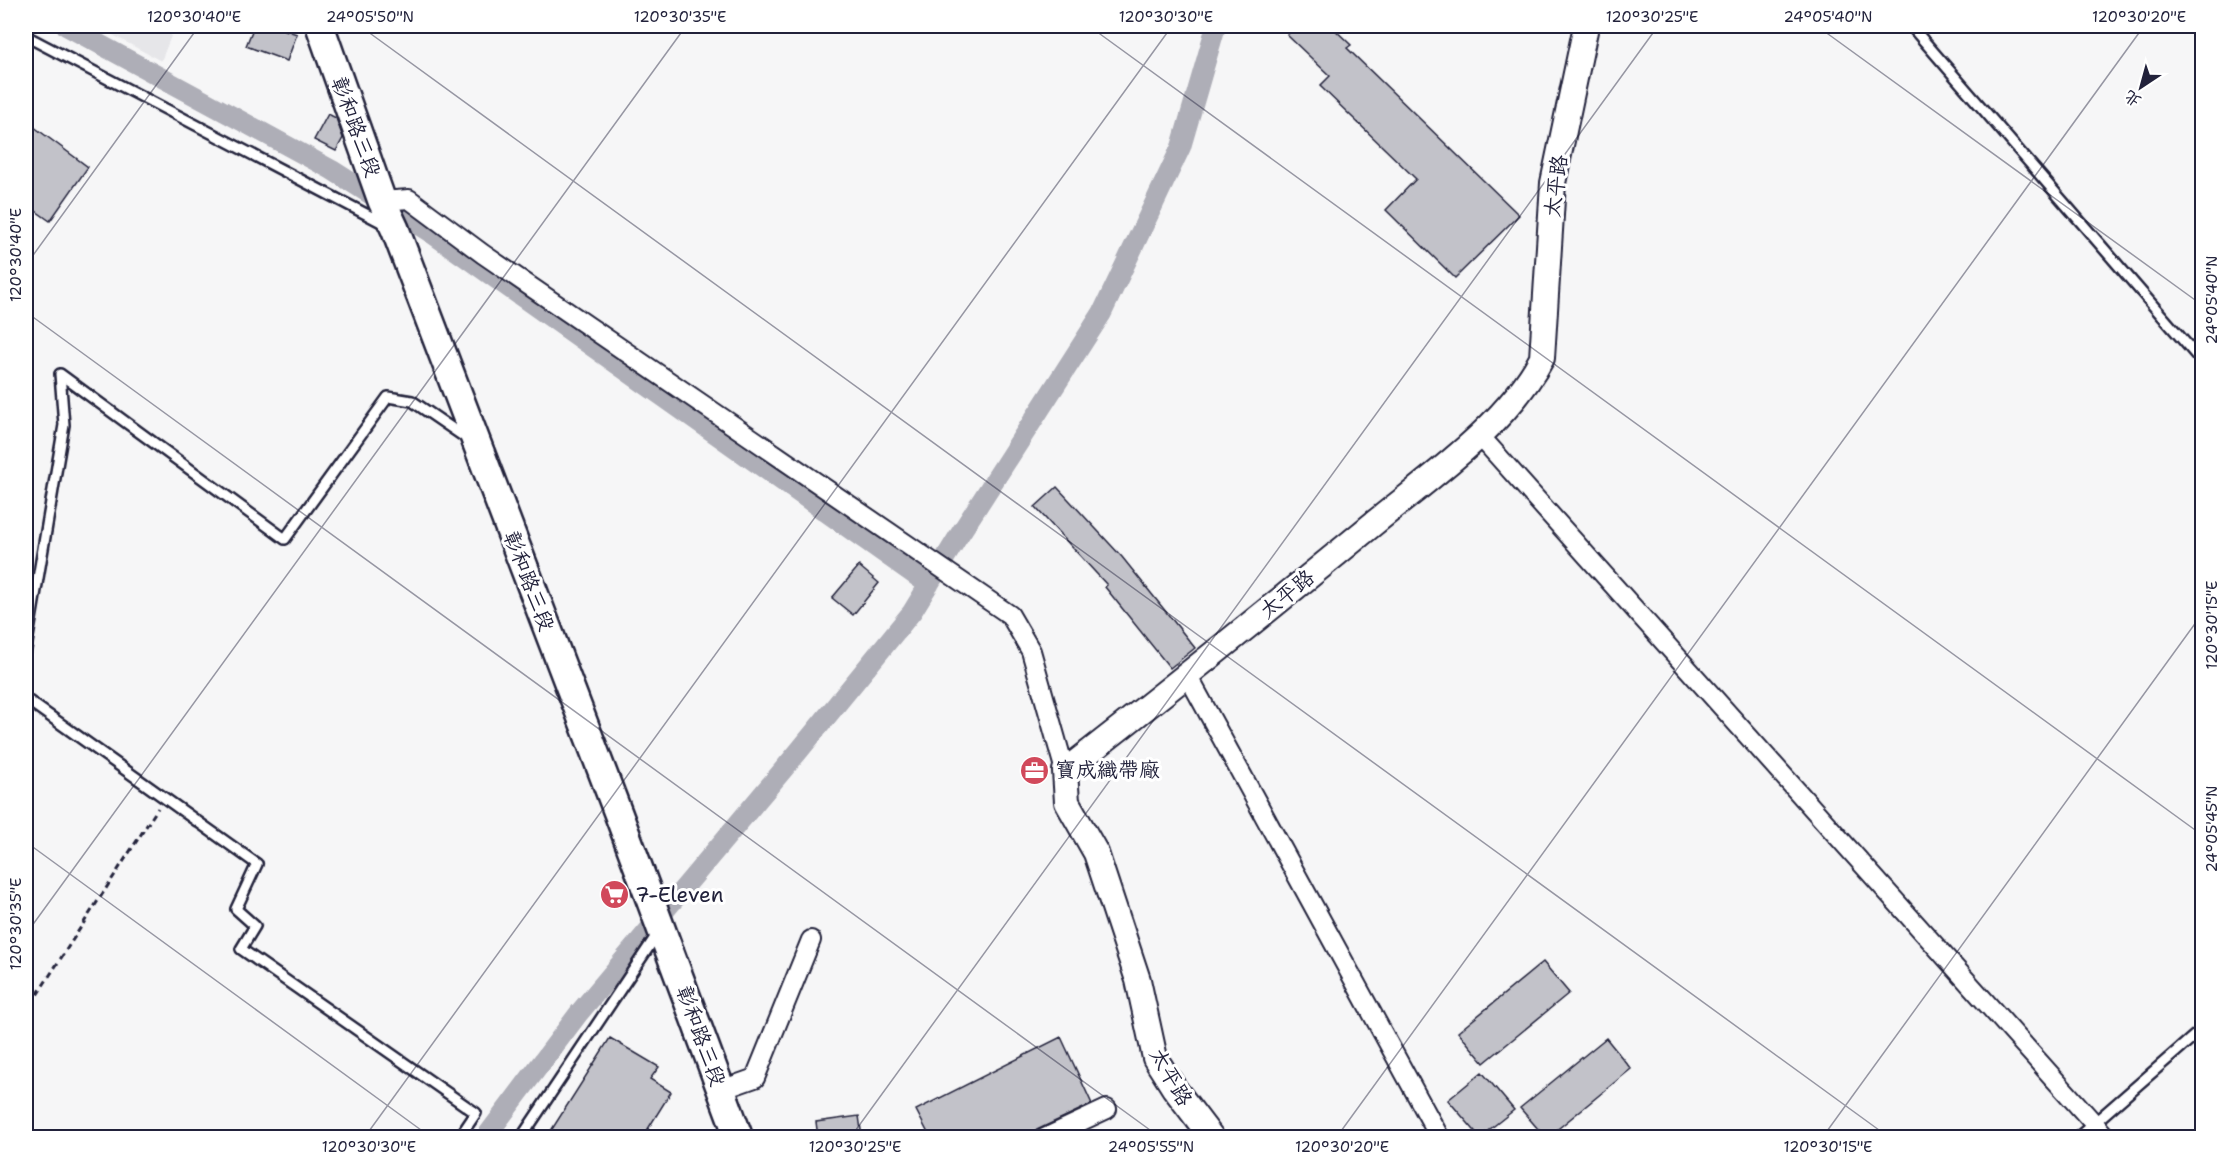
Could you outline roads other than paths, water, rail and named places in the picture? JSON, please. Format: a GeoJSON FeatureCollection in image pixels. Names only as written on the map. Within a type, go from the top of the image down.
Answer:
{"type":"FeatureCollection","features":[{"type":"Feature","properties":{"kind":"main road","name":"彰和路三段"},"geometry":{"type":"LineString","coordinates":[[320,26],[382,201],[395,229],[662,928],[739,1137]]}},
{"type":"Feature","properties":{"kind":"street","name":"太平路"},"geometry":{"type":"LineString","coordinates":[[1212,1137],[1174,1088],[1155,1058],[1138,980],[1096,854],[1067,802],[1065,771],[1188,676],[1480,435],[1532,378],[1542,358],[1553,183],[1586,26]]}},
{"type":"Feature","properties":{"kind":"street"},"geometry":{"type":"LineString","coordinates":[[382,201],[409,199],[483,254],[1010,615],[1032,651],[1065,771]]}},
{"type":"Feature","properties":{"kind":"street"},"geometry":{"type":"LineString","coordinates":[[1480,435],[2107,1137]]}},
{"type":"Feature","properties":{"kind":"street"},"geometry":{"type":"LineString","coordinates":[[1188,676],[1440,1137]]}},
{"type":"Feature","properties":{"kind":"street"},"geometry":{"type":"LineString","coordinates":[[721,1090],[756,1078],[811,940]]}},
{"type":"Feature","properties":{"kind":"street"},"geometry":{"type":"LineString","coordinates":[[1045,1137],[1107,1109]]}},
{"type":"Feature","properties":{"kind":"lane"},"geometry":{"type":"LineString","coordinates":[[1911,26],[2202,362]]}},
{"type":"Feature","properties":{"kind":"lane"},"geometry":{"type":"LineString","coordinates":[[26,36],[395,229]]}},
{"type":"Feature","properties":{"kind":"lane"},"geometry":{"type":"LineString","coordinates":[[26,649],[64,425],[60,374],[285,539],[388,398],[412,401],[478,446]]}},
{"type":"Feature","properties":{"kind":"lane"},"geometry":{"type":"LineString","coordinates":[[26,699],[257,864],[236,909],[255,926],[242,949],[476,1113],[459,1137]]}},
{"type":"Feature","properties":{"kind":"lane"},"geometry":{"type":"LineString","coordinates":[[521,1137],[662,928]]}},
{"type":"Feature","properties":{"kind":"lane"},"geometry":{"type":"LineString","coordinates":[[2077,1137],[2202,1029]]}},
{"type":"Feature","properties":{"kind":"waterway"},"geometry":{"type":"LineString","coordinates":[[66,26],[332,170],[434,235],[929,585]]}},
{"type":"Feature","properties":{"kind":"waterway"},"geometry":{"type":"LineString","coordinates":[[485,1138],[579,1013],[912,612],[1102,313],[1181,147],[1216,26]]}},
{"type":"Feature","properties":{"kind":"place","name":"寶成織帶廠"},"geometry":{"type":"Point","coordinates":[1034,770]}},
{"type":"Feature","properties":{"kind":"place","name":"7-Eleven"},"geometry":{"type":"Point","coordinates":[614,895]}}]}
